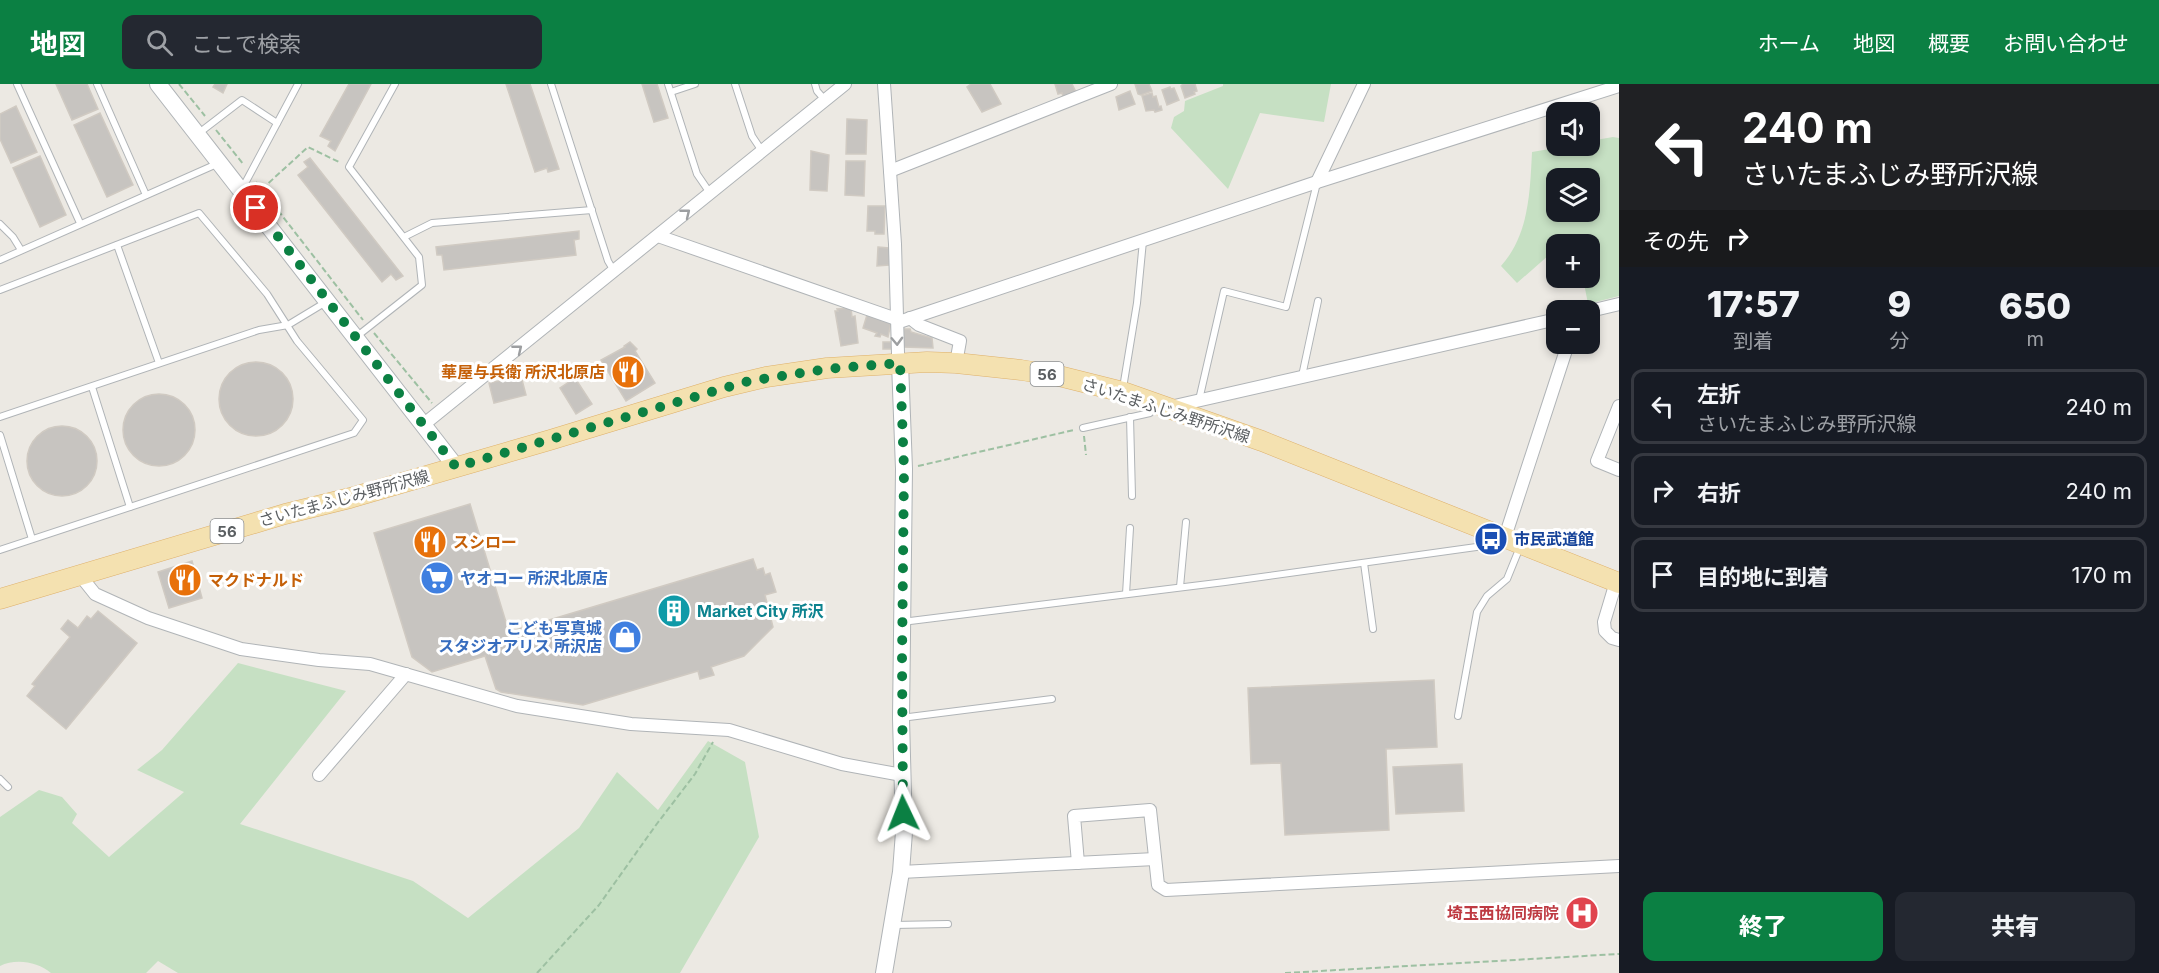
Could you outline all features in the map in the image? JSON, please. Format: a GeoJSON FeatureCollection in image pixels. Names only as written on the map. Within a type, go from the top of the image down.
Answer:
{"type":"FeatureCollection","features":[{"type":"Feature","properties":{"kind":"main road","name":"さいたまふじみ野所沢線"},"geometry":{"type":"LineString","coordinates":[[0,599],[741,382],[827,369],[900,363],[956,363],[1059,376],[1123,392],[1262,441],[1618,580]]}},
{"type":"Feature","properties":{"kind":"street"},"geometry":{"type":"LineString","coordinates":[[158,84],[204,129],[220,163],[456,467]]}},
{"type":"Feature","properties":{"kind":"street"},"geometry":{"type":"LineString","coordinates":[[423,424],[844,84]]}},
{"type":"Feature","properties":{"kind":"street"},"geometry":{"type":"LineString","coordinates":[[884,84],[904,469],[901,718],[904,832],[901,872],[884,973]]}},
{"type":"Feature","properties":{"kind":"street"},"geometry":{"type":"LineString","coordinates":[[890,171],[1111,84]]}},
{"type":"Feature","properties":{"kind":"street"},"geometry":{"type":"LineString","coordinates":[[1317,182],[1364,84]]}},
{"type":"Feature","properties":{"kind":"street"},"geometry":{"type":"LineString","coordinates":[[658,236],[902,321],[1317,182],[1619,86]]}},
{"type":"Feature","properties":{"kind":"street"},"geometry":{"type":"LineString","coordinates":[[1600,309],[1619,304]]}},
{"type":"Feature","properties":{"kind":"street"},"geometry":{"type":"LineString","coordinates":[[910,318],[919,325],[960,341],[956,363]]}},
{"type":"Feature","properties":{"kind":"street"},"geometry":{"type":"LineString","coordinates":[[1162,405],[1199,400],[1546,321]]}},
{"type":"Feature","properties":{"kind":"street"},"geometry":{"type":"LineString","coordinates":[[1514,540],[1565,354]]}},
{"type":"Feature","properties":{"kind":"street"},"geometry":{"type":"LineString","coordinates":[[1619,406],[1597,461],[1619,470]]}},
{"type":"Feature","properties":{"kind":"street"},"geometry":{"type":"LineString","coordinates":[[79,574],[94,594],[148,618],[241,649],[319,660],[370,664],[517,706],[631,724],[719,728],[842,764],[902,775]]}},
{"type":"Feature","properties":{"kind":"street"},"geometry":{"type":"LineString","coordinates":[[1618,580],[1604,622],[1605,631],[1612,638],[1619,640]]}},
{"type":"Feature","properties":{"kind":"street"},"geometry":{"type":"LineString","coordinates":[[319,774],[406,674]]}},
{"type":"Feature","properties":{"kind":"street"},"geometry":{"type":"LineString","coordinates":[[1078,863],[1074,816],[1150,810],[1158,885],[1166,890],[1619,866]]}},
{"type":"Feature","properties":{"kind":"street"},"geometry":{"type":"LineString","coordinates":[[901,872],[1155,859]]}},
{"type":"Feature","properties":{"kind":"lane"},"geometry":{"type":"LineString","coordinates":[[17,84],[80,223]]}},
{"type":"Feature","properties":{"kind":"lane"},"geometry":{"type":"LineString","coordinates":[[97,84],[146,195]]}},
{"type":"Feature","properties":{"kind":"lane"},"geometry":{"type":"LineString","coordinates":[[242,189],[298,84]]}},
{"type":"Feature","properties":{"kind":"lane"},"geometry":{"type":"LineString","coordinates":[[355,338],[422,285],[419,257],[350,167],[396,84]]}},
{"type":"Feature","properties":{"kind":"lane"},"geometry":{"type":"LineString","coordinates":[[551,84],[608,261],[614,271]]}},
{"type":"Feature","properties":{"kind":"lane"},"geometry":{"type":"LineString","coordinates":[[669,84],[697,174],[710,193]]}},
{"type":"Feature","properties":{"kind":"lane"},"geometry":{"type":"LineString","coordinates":[[671,92],[695,84]]}},
{"type":"Feature","properties":{"kind":"lane"},"geometry":{"type":"LineString","coordinates":[[735,84],[752,136],[762,151]]}},
{"type":"Feature","properties":{"kind":"lane"},"geometry":{"type":"LineString","coordinates":[[815,84],[817,91],[825,100]]}},
{"type":"Feature","properties":{"kind":"lane"},"geometry":{"type":"LineString","coordinates":[[204,129],[242,100],[277,123]]}},
{"type":"Feature","properties":{"kind":"lane"},"geometry":{"type":"LineString","coordinates":[[0,260],[220,163]]}},
{"type":"Feature","properties":{"kind":"lane"},"geometry":{"type":"LineString","coordinates":[[1199,400],[1224,291],[1286,307],[1317,182]]}},
{"type":"Feature","properties":{"kind":"lane"},"geometry":{"type":"LineString","coordinates":[[405,237],[432,223],[592,210]]}},
{"type":"Feature","properties":{"kind":"lane"},"geometry":{"type":"LineString","coordinates":[[0,290],[199,213],[267,294],[297,341],[363,420],[354,433],[0,550]]}},
{"type":"Feature","properties":{"kind":"lane"},"geometry":{"type":"LineString","coordinates":[[0,224],[13,237],[21,250]]}},
{"type":"Feature","properties":{"kind":"lane"},"geometry":{"type":"LineString","coordinates":[[1123,392],[1137,303],[1143,241]]}},
{"type":"Feature","properties":{"kind":"lane"},"geometry":{"type":"LineString","coordinates":[[117,245],[159,363]]}},
{"type":"Feature","properties":{"kind":"lane"},"geometry":{"type":"LineString","coordinates":[[0,417],[259,330],[288,325],[327,302]]}},
{"type":"Feature","properties":{"kind":"lane"},"geometry":{"type":"LineString","coordinates":[[1302,376],[1318,302]]}},
{"type":"Feature","properties":{"kind":"lane"},"geometry":{"type":"LineString","coordinates":[[92,387],[130,507]]}},
{"type":"Feature","properties":{"kind":"lane"},"geometry":{"type":"LineString","coordinates":[[1083,428],[1150,412],[1162,405]]}},
{"type":"Feature","properties":{"kind":"lane"},"geometry":{"type":"LineString","coordinates":[[1130,417],[1132,496]]}},
{"type":"Feature","properties":{"kind":"lane"},"geometry":{"type":"LineString","coordinates":[[0,435],[32,539]]}},
{"type":"Feature","properties":{"kind":"lane"},"geometry":{"type":"LineString","coordinates":[[1180,587],[1186,522]]}},
{"type":"Feature","properties":{"kind":"lane"},"geometry":{"type":"LineString","coordinates":[[1126,594],[1130,528]]}},
{"type":"Feature","properties":{"kind":"lane"},"geometry":{"type":"LineString","coordinates":[[902,622],[1500,545],[1514,540],[1507,579],[1487,596],[1477,612],[1458,716]]}},
{"type":"Feature","properties":{"kind":"lane"},"geometry":{"type":"LineString","coordinates":[[1364,563],[1373,629]]}},
{"type":"Feature","properties":{"kind":"lane"},"geometry":{"type":"LineString","coordinates":[[901,718],[1052,699]]}},
{"type":"Feature","properties":{"kind":"lane"},"geometry":{"type":"LineString","coordinates":[[0,779],[8,787]]}},
{"type":"Feature","properties":{"kind":"lane"},"geometry":{"type":"LineString","coordinates":[[892,925],[948,924]]}},
{"type":"Feature","properties":{"kind":"path"},"geometry":{"type":"LineString","coordinates":[[180,84],[204,129],[250,174],[368,326],[434,405]]}},
{"type":"Feature","properties":{"kind":"path"},"geometry":{"type":"LineString","coordinates":[[262,189],[308,147],[350,167]]}},
{"type":"Feature","properties":{"kind":"path"},"geometry":{"type":"LineString","coordinates":[[904,469],[1083,428],[1086,455]]}},
{"type":"Feature","properties":{"kind":"path"},"geometry":{"type":"LineString","coordinates":[[537,973],[600,905],[695,774],[719,728]]}},
{"type":"Feature","properties":{"kind":"path"},"geometry":{"type":"LineString","coordinates":[[1286,973],[1619,954]]}},
{"type":"Feature","properties":{"kind":"green space"},"geometry":{"type":"Polygon","coordinates":[[[1223,84],[1331,84],[1324,122],[1260,113],[1228,189],[1171,128],[1174,117],[1184,111],[1185,101],[1223,86],[1223,84]]]}},
{"type":"Feature","properties":{"kind":"green space"},"geometry":{"type":"Polygon","coordinates":[[[1619,138],[1619,296],[1600,301],[1587,300],[1585,288],[1600,288],[1600,234],[1546,234],[1546,258],[1517,283],[1501,266],[1510,254],[1523,227],[1529,197],[1532,152],[1546,150],[1546,156],[1600,156],[1600,139],[1619,138]]]}},
{"type":"Feature","properties":{"kind":"green space"},"geometry":{"type":"Polygon","coordinates":[[[238,663],[346,691],[240,824],[413,881],[468,918],[579,828],[617,772],[658,810],[708,741],[745,762],[759,837],[680,973],[178,973],[158,961],[146,973],[51,973],[27,962],[13,962],[0,966],[0,817],[39,790],[62,797],[77,814],[72,823],[109,857],[184,792],[137,770],[162,750],[238,663]]]}},
{"type":"Feature","properties":{"kind":"building"},"geometry":{"type":"Polygon","coordinates":[[[56,84],[87,84],[98,109],[72,120],[56,84]]]}},
{"type":"Feature","properties":{"kind":"building"},"geometry":{"type":"Polygon","coordinates":[[[215,84],[227,84],[223,93],[213,87],[215,84]]]}},
{"type":"Feature","properties":{"kind":"building"},"geometry":{"type":"Polygon","coordinates":[[[349,84],[371,84],[335,151],[328,146],[331,141],[320,136],[349,84]]]}},
{"type":"Feature","properties":{"kind":"building"},"geometry":{"type":"Polygon","coordinates":[[[506,84],[530,84],[559,169],[548,172],[547,168],[535,172],[506,84]]]}},
{"type":"Feature","properties":{"kind":"building"},"geometry":{"type":"Polygon","coordinates":[[[642,84],[657,84],[668,118],[654,122],[642,84]]]}},
{"type":"Feature","properties":{"kind":"building"},"geometry":{"type":"Polygon","coordinates":[[[971,84],[990,84],[1001,104],[982,112],[967,87],[971,84]]]}},
{"type":"Feature","properties":{"kind":"building"},"geometry":{"type":"Polygon","coordinates":[[[1055,84],[1072,84],[1076,92],[1063,97],[1062,93],[1058,94],[1055,84]]]}},
{"type":"Feature","properties":{"kind":"building"},"geometry":{"type":"Polygon","coordinates":[[[1135,84],[1149,84],[1152,91],[1138,94],[1135,84]]]}},
{"type":"Feature","properties":{"kind":"building"},"geometry":{"type":"Polygon","coordinates":[[[1195,84],[1197,91],[1185,98],[1181,86],[1195,84]]]}},
{"type":"Feature","properties":{"kind":"building"},"geometry":{"type":"Polygon","coordinates":[[[1174,88],[1179,100],[1167,105],[1162,90],[1174,88]]]}},
{"type":"Feature","properties":{"kind":"building"},"geometry":{"type":"Polygon","coordinates":[[[1130,91],[1135,104],[1119,110],[1116,97],[1130,91]]]}},
{"type":"Feature","properties":{"kind":"building"},"geometry":{"type":"Polygon","coordinates":[[[1152,93],[1153,97],[1156,96],[1162,110],[1146,111],[1142,96],[1152,93]]]}},
{"type":"Feature","properties":{"kind":"building"},"geometry":{"type":"Polygon","coordinates":[[[16,106],[37,152],[11,163],[0,139],[0,114],[16,106]]]}},
{"type":"Feature","properties":{"kind":"building"},"geometry":{"type":"Polygon","coordinates":[[[100,113],[133,185],[107,197],[74,125],[100,113]]]}},
{"type":"Feature","properties":{"kind":"building"},"geometry":{"type":"Polygon","coordinates":[[[847,119],[867,120],[866,154],[846,154],[847,119]]]}},
{"type":"Feature","properties":{"kind":"building"},"geometry":{"type":"Polygon","coordinates":[[[811,151],[829,155],[827,191],[810,190],[811,151]]]}},
{"type":"Feature","properties":{"kind":"building"},"geometry":{"type":"Polygon","coordinates":[[[40,156],[66,215],[40,227],[13,168],[40,156]]]}},
{"type":"Feature","properties":{"kind":"building"},"geometry":{"type":"Polygon","coordinates":[[[310,158],[403,276],[396,280],[391,274],[382,282],[298,175],[308,167],[304,162],[310,158]]]}},
{"type":"Feature","properties":{"kind":"building"},"geometry":{"type":"Polygon","coordinates":[[[846,161],[865,161],[864,196],[845,195],[846,161]]]}},
{"type":"Feature","properties":{"kind":"building"},"geometry":{"type":"Polygon","coordinates":[[[868,206],[885,206],[884,234],[867,231],[868,206]]]}},
{"type":"Feature","properties":{"kind":"building"},"geometry":{"type":"Polygon","coordinates":[[[579,231],[579,239],[574,240],[576,255],[444,270],[442,255],[437,255],[436,247],[579,231]]]}},
{"type":"Feature","properties":{"kind":"building"},"geometry":{"type":"Polygon","coordinates":[[[878,247],[889,248],[889,265],[877,266],[878,247]]]}},
{"type":"Feature","properties":{"kind":"building"},"geometry":{"type":"Polygon","coordinates":[[[851,308],[852,317],[855,316],[858,343],[841,346],[835,311],[851,308]]]}},
{"type":"Feature","properties":{"kind":"building"},"geometry":{"type":"Polygon","coordinates":[[[867,315],[891,323],[888,337],[881,334],[880,337],[875,336],[877,333],[863,328],[867,315]]]}},
{"type":"Feature","properties":{"kind":"building"},"geometry":{"type":"Polygon","coordinates":[[[904,329],[910,329],[911,332],[932,338],[933,348],[903,347],[904,329]]]}},
{"type":"Feature","properties":{"kind":"building","name":"華屋与兵衛 所沢北原店"},"geometry":{"type":"Polygon","coordinates":[[[630,342],[637,349],[635,351],[655,383],[626,401],[601,360],[630,342]]]}},
{"type":"Feature","properties":{"kind":"building"},"geometry":{"type":"Polygon","coordinates":[[[883,342],[891,342],[892,349],[883,349],[883,342]]]}},
{"type":"Feature","properties":{"kind":"building"},"geometry":{"type":"Polygon","coordinates":[[[256,362],[277,368],[287,378],[293,399],[287,420],[277,430],[256,436],[235,430],[225,420],[219,399],[225,378],[235,368],[256,362]]]}},
{"type":"Feature","properties":{"kind":"building"},"geometry":{"type":"Polygon","coordinates":[[[521,376],[526,395],[494,403],[489,383],[521,376]]]}},
{"type":"Feature","properties":{"kind":"building"},"geometry":{"type":"Polygon","coordinates":[[[575,378],[592,404],[576,414],[560,388],[575,378]]]}},
{"type":"Feature","properties":{"kind":"building"},"geometry":{"type":"Polygon","coordinates":[[[159,394],[179,400],[189,410],[195,430],[189,450],[179,460],[159,466],[139,460],[129,450],[123,430],[129,410],[139,400],[159,394]]]}},
{"type":"Feature","properties":{"kind":"building"},"geometry":{"type":"Polygon","coordinates":[[[55,426],[69,426],[82,431],[92,441],[97,461],[92,481],[82,491],[69,496],[55,496],[42,491],[32,481],[27,468],[27,454],[32,441],[42,431],[55,426]]]}},
{"type":"Feature","properties":{"kind":"building","name":"Market City 所沢"},"geometry":{"type":"Polygon","coordinates":[[[470,504],[509,632],[753,559],[757,570],[763,568],[765,575],[770,573],[776,592],[765,595],[773,627],[744,656],[711,667],[714,675],[700,679],[698,671],[583,705],[501,692],[496,689],[485,656],[432,672],[412,657],[374,533],[470,504]]]}},
{"type":"Feature","properties":{"kind":"building"},"geometry":{"type":"Polygon","coordinates":[[[192,561],[202,598],[169,608],[158,572],[192,561]]]}},
{"type":"Feature","properties":{"kind":"building"},"geometry":{"type":"Polygon","coordinates":[[[98,611],[137,643],[66,729],[27,696],[35,686],[32,684],[70,637],[61,629],[68,620],[78,628],[87,616],[91,619],[98,611]]]}},
{"type":"Feature","properties":{"kind":"building"},"geometry":{"type":"Polygon","coordinates":[[[1434,680],[1437,747],[1386,749],[1389,830],[1285,835],[1281,763],[1251,764],[1248,688],[1434,680]]]}},
{"type":"Feature","properties":{"kind":"building"},"geometry":{"type":"Polygon","coordinates":[[[1462,764],[1464,811],[1396,814],[1393,767],[1462,764]]]}},
{"type":"Feature","properties":{"kind":"place","name":"華屋与兵衛 所沢北原店"},"geometry":{"type":"Point","coordinates":[628,372]}},
{"type":"Feature","properties":{"kind":"place","name":"市民武道館"},"geometry":{"type":"Point","coordinates":[1491,539]}},
{"type":"Feature","properties":{"kind":"place","name":"スシロー"},"geometry":{"type":"Point","coordinates":[430,542]}},
{"type":"Feature","properties":{"kind":"place","name":"ヤオコー 所沢北原店"},"geometry":{"type":"Point","coordinates":[437,578]}},
{"type":"Feature","properties":{"kind":"place","name":"マクドナルド"},"geometry":{"type":"Point","coordinates":[185,580]}},
{"type":"Feature","properties":{"kind":"place","name":"Market City 所沢"},"geometry":{"type":"Point","coordinates":[674,611]}},
{"type":"Feature","properties":{"kind":"place","name":"こども写真城 スタジオアリス 所沢店"},"geometry":{"type":"Point","coordinates":[625,637]}},
{"type":"Feature","properties":{"kind":"place","name":"埼玉西協同病院"},"geometry":{"type":"Point","coordinates":[1582,913]}},
{"type":"Feature","properties":{"kind":"route"},"geometry":{"type":"LineString","coordinates":[[256,208],[456,467],[749,381],[791,373],[900,363],[904,469],[903,813]]}}]}
